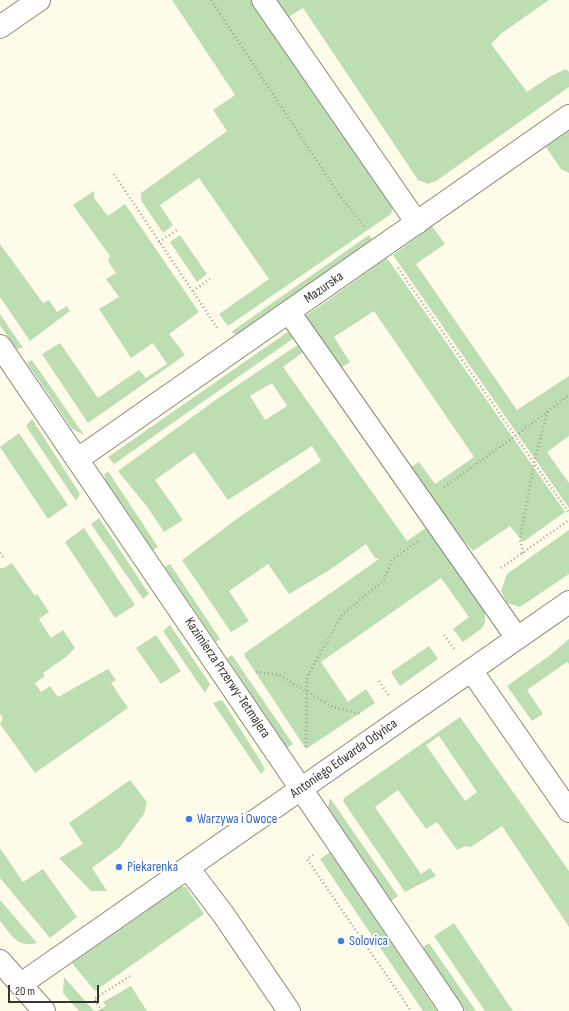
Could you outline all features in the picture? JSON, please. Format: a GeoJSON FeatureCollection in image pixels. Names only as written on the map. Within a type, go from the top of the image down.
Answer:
{"type":"FeatureCollection","features":[{"type":"Feature","properties":{"kind":"street"},"geometry":{"type":"LineString","coordinates":[[0,27],[39,0]]}},
{"type":"Feature","properties":{"kind":"street"},"geometry":{"type":"LineString","coordinates":[[263,0],[417,223]]}},
{"type":"Feature","properties":{"kind":"street","name":"Mazurska"},"geometry":{"type":"LineString","coordinates":[[78,459],[569,116]]}},
{"type":"Feature","properties":{"kind":"street"},"geometry":{"type":"LineString","coordinates":[[289,312],[518,638]]}},
{"type":"Feature","properties":{"kind":"street","name":"Kazimierza Przerwy-Tetmajera"},"geometry":{"type":"LineString","coordinates":[[0,346],[452,1011]]}},
{"type":"Feature","properties":{"kind":"street","name":"Antoniego Edwarda Odyńca"},"geometry":{"type":"LineString","coordinates":[[21,984],[569,602]]}},
{"type":"Feature","properties":{"kind":"street"},"geometry":{"type":"LineString","coordinates":[[471,670],[569,811]]}},
{"type":"Feature","properties":{"kind":"street"},"geometry":{"type":"LineString","coordinates":[[188,868],[223,914],[289,1011]]}},
{"type":"Feature","properties":{"kind":"street"},"geometry":{"type":"LineString","coordinates":[[0,961],[44,1011]]}},
{"type":"Feature","properties":{"kind":"path"},"geometry":{"type":"LineString","coordinates":[[211,0],[340,196],[383,246],[569,514]]}},
{"type":"Feature","properties":{"kind":"path"},"geometry":{"type":"LineString","coordinates":[[114,174],[222,334]]}},
{"type":"Feature","properties":{"kind":"path"},"geometry":{"type":"LineString","coordinates":[[159,242],[177,230]]}},
{"type":"Feature","properties":{"kind":"path"},"geometry":{"type":"LineString","coordinates":[[193,291],[210,279]]}},
{"type":"Feature","properties":{"kind":"path"},"geometry":{"type":"LineString","coordinates":[[422,501],[455,480],[569,395]]}},
{"type":"Feature","properties":{"kind":"path"},"geometry":{"type":"LineString","coordinates":[[523,552],[520,539],[534,463],[549,409]]}},
{"type":"Feature","properties":{"kind":"path"},"geometry":{"type":"LineString","coordinates":[[479,583],[569,520]]}},
{"type":"Feature","properties":{"kind":"path"},"geometry":{"type":"LineString","coordinates":[[306,749],[307,677],[342,615],[384,580],[392,560],[439,526]]}},
{"type":"Feature","properties":{"kind":"path"},"geometry":{"type":"LineString","coordinates":[[0,553],[4,558]]}},
{"type":"Feature","properties":{"kind":"path"},"geometry":{"type":"LineString","coordinates":[[444,635],[455,650]]}},
{"type":"Feature","properties":{"kind":"path"},"geometry":{"type":"LineString","coordinates":[[253,672],[278,675],[333,707],[363,714]]}},
{"type":"Feature","properties":{"kind":"path"},"geometry":{"type":"LineString","coordinates":[[379,681],[389,696]]}},
{"type":"Feature","properties":{"kind":"path"},"geometry":{"type":"LineString","coordinates":[[307,859],[411,1011]]}},
{"type":"Feature","properties":{"kind":"path"},"geometry":{"type":"LineString","coordinates":[[102,1011],[94,999],[132,975]]}},
{"type":"Feature","properties":{"kind":"green space"},"geometry":{"type":"Polygon","coordinates":[[[172,0],[254,0],[394,203],[391,214],[228,326],[219,314],[269,279],[199,178],[160,205],[173,225],[163,233],[141,200],[141,193],[227,131],[213,110],[235,95],[172,0]]]}},
{"type":"Feature","properties":{"kind":"green space"},"geometry":{"type":"Polygon","coordinates":[[[277,0],[549,0],[502,33],[491,44],[527,92],[551,76],[566,69],[569,72],[569,87],[436,181],[428,184],[418,180],[303,8],[290,16],[288,21],[277,0]]]}},
{"type":"Feature","properties":{"kind":"green space"},"geometry":{"type":"Polygon","coordinates":[[[569,131],[569,173],[561,169],[546,147],[569,131]]]}},
{"type":"Feature","properties":{"kind":"green space"},"geometry":{"type":"Polygon","coordinates":[[[94,191],[94,198],[108,216],[125,204],[199,312],[169,334],[185,355],[88,423],[42,354],[60,343],[98,398],[139,370],[146,378],[167,364],[153,343],[131,358],[99,309],[119,297],[106,279],[116,273],[108,261],[110,256],[73,205],[94,191]]]}},
{"type":"Feature","properties":{"kind":"green space"},"geometry":{"type":"Polygon","coordinates":[[[432,226],[445,244],[416,264],[517,410],[569,376],[569,436],[547,452],[569,483],[569,508],[393,255],[432,226]]]}},
{"type":"Feature","properties":{"kind":"green space"},"geometry":{"type":"Polygon","coordinates":[[[180,235],[207,274],[197,282],[170,242],[180,235]]]}},
{"type":"Feature","properties":{"kind":"green space"},"geometry":{"type":"Polygon","coordinates":[[[369,235],[374,242],[241,334],[231,332],[369,235]]]}},
{"type":"Feature","properties":{"kind":"green space"},"geometry":{"type":"Polygon","coordinates":[[[0,244],[43,303],[49,300],[57,312],[67,306],[70,311],[30,341],[0,297],[0,244]]]}},
{"type":"Feature","properties":{"kind":"green space"},"geometry":{"type":"Polygon","coordinates":[[[387,258],[565,512],[523,542],[510,526],[473,551],[442,516],[408,469],[419,462],[435,484],[474,457],[374,311],[334,337],[350,362],[338,370],[303,318],[387,258]]]}},
{"type":"Feature","properties":{"kind":"green space"},"geometry":{"type":"Polygon","coordinates":[[[0,314],[23,348],[16,349],[0,325],[0,314]]]}},
{"type":"Feature","properties":{"kind":"green space"},"geometry":{"type":"Polygon","coordinates":[[[289,331],[294,338],[114,464],[108,457],[289,331]]]}},
{"type":"Feature","properties":{"kind":"green space"},"geometry":{"type":"Polygon","coordinates":[[[302,342],[306,350],[283,367],[407,541],[430,525],[485,604],[485,623],[481,629],[463,642],[453,629],[469,617],[441,578],[321,662],[348,702],[366,689],[375,703],[306,749],[244,655],[379,559],[375,558],[366,544],[328,571],[289,594],[268,564],[229,591],[249,621],[231,632],[182,560],[238,518],[321,461],[312,446],[228,500],[194,452],[155,480],[183,520],[164,532],[148,508],[118,471],[217,399],[302,342]],[[272,383],[250,396],[265,420],[287,406],[272,383]]]}},
{"type":"Feature","properties":{"kind":"green space"},"geometry":{"type":"Polygon","coordinates":[[[32,360],[84,435],[72,429],[27,363],[32,360]]]}},
{"type":"Feature","properties":{"kind":"green space"},"geometry":{"type":"Polygon","coordinates":[[[32,419],[80,494],[76,501],[26,426],[32,419]]]}},
{"type":"Feature","properties":{"kind":"green space"},"geometry":{"type":"Polygon","coordinates":[[[19,433],[68,505],[48,519],[0,447],[19,433]]]}},
{"type":"Feature","properties":{"kind":"green space"},"geometry":{"type":"Polygon","coordinates":[[[108,471],[158,547],[153,550],[106,481],[104,475],[108,471]]]}},
{"type":"Feature","properties":{"kind":"green space"},"geometry":{"type":"Polygon","coordinates":[[[99,518],[149,594],[143,599],[91,524],[99,518]]]}},
{"type":"Feature","properties":{"kind":"green space"},"geometry":{"type":"Polygon","coordinates":[[[84,528],[135,605],[115,618],[65,542],[84,528]]]}},
{"type":"Feature","properties":{"kind":"green space"},"geometry":{"type":"Polygon","coordinates":[[[569,530],[569,574],[520,607],[507,603],[501,591],[507,574],[569,530]]]}},
{"type":"Feature","properties":{"kind":"green space"},"geometry":{"type":"Polygon","coordinates":[[[12,563],[35,596],[37,594],[49,612],[39,619],[51,638],[63,630],[75,648],[66,657],[43,673],[45,676],[35,683],[41,692],[50,686],[58,697],[108,669],[116,680],[111,683],[128,708],[35,773],[0,724],[3,718],[0,714],[0,568],[4,568],[12,563]]]}},
{"type":"Feature","properties":{"kind":"green space"},"geometry":{"type":"Polygon","coordinates":[[[170,564],[220,639],[216,642],[165,567],[170,564]]]}},
{"type":"Feature","properties":{"kind":"green space"},"geometry":{"type":"Polygon","coordinates":[[[170,625],[210,684],[205,693],[163,631],[170,625]]]}},
{"type":"Feature","properties":{"kind":"green space"},"geometry":{"type":"Polygon","coordinates":[[[156,635],[181,671],[161,684],[136,648],[156,635]]]}},
{"type":"Feature","properties":{"kind":"green space"},"geometry":{"type":"Polygon","coordinates":[[[569,639],[569,664],[567,662],[527,690],[543,714],[532,721],[507,686],[549,656],[569,639]]]}},
{"type":"Feature","properties":{"kind":"green space"},"geometry":{"type":"Polygon","coordinates":[[[429,646],[438,659],[400,686],[391,672],[429,646]]]}},
{"type":"Feature","properties":{"kind":"green space"},"geometry":{"type":"Polygon","coordinates":[[[232,655],[293,744],[287,748],[227,658],[232,655]]]}},
{"type":"Feature","properties":{"kind":"green space"},"geometry":{"type":"Polygon","coordinates":[[[222,700],[265,769],[261,774],[213,703],[222,700]]]}},
{"type":"Feature","properties":{"kind":"green space"},"geometry":{"type":"Polygon","coordinates":[[[460,717],[569,871],[569,927],[502,826],[471,847],[465,846],[457,850],[437,822],[426,829],[398,790],[375,807],[421,874],[430,868],[436,876],[405,892],[343,801],[344,798],[460,717]],[[439,736],[426,745],[465,801],[477,792],[439,736]]]}},
{"type":"Feature","properties":{"kind":"green space"},"geometry":{"type":"Polygon","coordinates":[[[130,780],[147,802],[144,814],[119,848],[92,868],[107,891],[91,891],[59,858],[83,844],[69,823],[130,780]]]}},
{"type":"Feature","properties":{"kind":"green space"},"geometry":{"type":"Polygon","coordinates":[[[330,798],[398,896],[391,901],[328,808],[330,798]]]}},
{"type":"Feature","properties":{"kind":"green space"},"geometry":{"type":"Polygon","coordinates":[[[0,848],[23,882],[43,869],[77,917],[50,938],[0,878],[0,848]]]}},
{"type":"Feature","properties":{"kind":"green space"},"geometry":{"type":"Polygon","coordinates":[[[330,852],[437,1011],[423,1011],[320,859],[330,852]]]}},
{"type":"Feature","properties":{"kind":"green space"},"geometry":{"type":"Polygon","coordinates":[[[181,887],[186,887],[204,914],[95,991],[72,963],[181,887]]]}},
{"type":"Feature","properties":{"kind":"green space"},"geometry":{"type":"Polygon","coordinates":[[[0,900],[37,943],[24,944],[19,942],[11,935],[0,921],[0,900]]]}},
{"type":"Feature","properties":{"kind":"green space"},"geometry":{"type":"Polygon","coordinates":[[[454,923],[513,1011],[485,1011],[434,936],[454,923]]]}},
{"type":"Feature","properties":{"kind":"green space"},"geometry":{"type":"Polygon","coordinates":[[[429,943],[476,1011],[465,1011],[422,948],[429,943]]]}},
{"type":"Feature","properties":{"kind":"green space"},"geometry":{"type":"Polygon","coordinates":[[[64,977],[94,1011],[79,1011],[63,993],[64,977]]]}},
{"type":"Feature","properties":{"kind":"green space"},"geometry":{"type":"Polygon","coordinates":[[[131,986],[147,1011],[97,1011],[106,1006],[103,1002],[131,986]]]}},
{"type":"Feature","properties":{"kind":"place","name":"Warzywa i Owoce"},"geometry":{"type":"Point","coordinates":[189,819]}},
{"type":"Feature","properties":{"kind":"place","name":"Piekarenka"},"geometry":{"type":"Point","coordinates":[119,867]}},
{"type":"Feature","properties":{"kind":"place","name":"Solovica"},"geometry":{"type":"Point","coordinates":[341,941]}}]}
